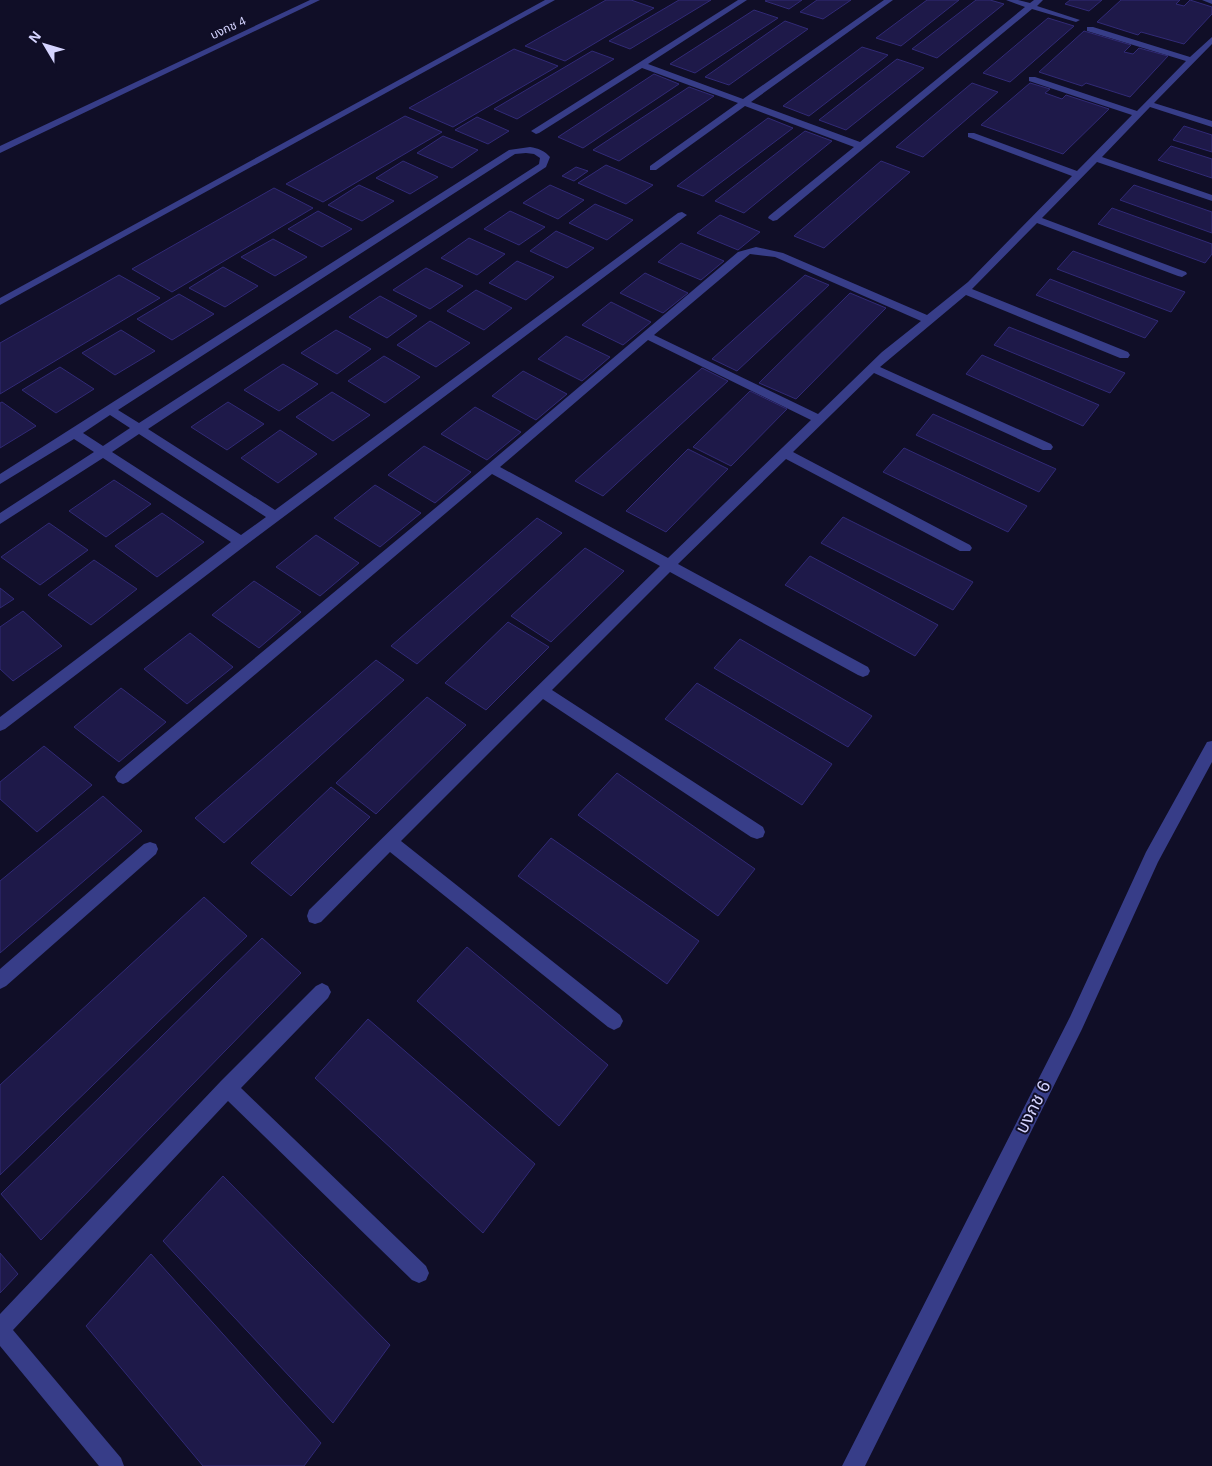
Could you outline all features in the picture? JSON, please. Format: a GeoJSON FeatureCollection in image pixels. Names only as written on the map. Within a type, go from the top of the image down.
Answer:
{"type":"FeatureCollection","features":[{"type":"Feature","properties":{"kind":"street","name":"บงกช 4"},"geometry":{"type":"LineString","coordinates":[[0,150],[316,0]]}},
{"type":"Feature","properties":{"kind":"street"},"geometry":{"type":"LineString","coordinates":[[0,302],[551,0]]}},
{"type":"Feature","properties":{"kind":"street"},"geometry":{"type":"LineString","coordinates":[[536,131],[743,0]]}},
{"type":"Feature","properties":{"kind":"street"},"geometry":{"type":"LineString","coordinates":[[653,168],[889,0]]}},
{"type":"Feature","properties":{"kind":"street"},"geometry":{"type":"LineString","coordinates":[[1010,0],[1076,20]]}},
{"type":"Feature","properties":{"kind":"street"},"geometry":{"type":"LineString","coordinates":[[773,218],[1039,0]]}},
{"type":"Feature","properties":{"kind":"street"},"geometry":{"type":"LineString","coordinates":[[1206,0],[1212,2]]}},
{"type":"Feature","properties":{"kind":"street"},"geometry":{"type":"LineString","coordinates":[[1090,28],[1198,56]]}},
{"type":"Feature","properties":{"kind":"street"},"geometry":{"type":"LineString","coordinates":[[315,916],[819,419],[872,368],[964,290],[1198,56],[1212,39]]}},
{"type":"Feature","properties":{"kind":"street"},"geometry":{"type":"LineString","coordinates":[[642,64],[861,146]]}},
{"type":"Feature","properties":{"kind":"street"},"geometry":{"type":"LineString","coordinates":[[1032,80],[1138,114]]}},
{"type":"Feature","properties":{"kind":"street"},"geometry":{"type":"LineString","coordinates":[[1148,104],[1212,124]]}},
{"type":"Feature","properties":{"kind":"street"},"geometry":{"type":"LineString","coordinates":[[971,135],[1078,175]]}},
{"type":"Feature","properties":{"kind":"street"},"geometry":{"type":"LineString","coordinates":[[0,480],[512,152],[539,151],[545,158],[543,166],[0,519]]}},
{"type":"Feature","properties":{"kind":"street"},"geometry":{"type":"LineString","coordinates":[[1095,158],[1212,198]]}},
{"type":"Feature","properties":{"kind":"street"},"geometry":{"type":"LineString","coordinates":[[0,725],[241,542],[682,215]]}},
{"type":"Feature","properties":{"kind":"street"},"geometry":{"type":"LineString","coordinates":[[1035,219],[1182,274]]}},
{"type":"Feature","properties":{"kind":"street"},"geometry":{"type":"LineString","coordinates":[[123,777],[748,250],[760,250],[779,255],[929,320]]}},
{"type":"Feature","properties":{"kind":"street"},"geometry":{"type":"LineString","coordinates":[[964,290],[1124,355]]}},
{"type":"Feature","properties":{"kind":"street"},"geometry":{"type":"LineString","coordinates":[[646,335],[819,419]]}},
{"type":"Feature","properties":{"kind":"street"},"geometry":{"type":"LineString","coordinates":[[872,368],[1047,447]]}},
{"type":"Feature","properties":{"kind":"street"},"geometry":{"type":"LineString","coordinates":[[110,410],[276,517]]}},
{"type":"Feature","properties":{"kind":"street"},"geometry":{"type":"LineString","coordinates":[[74,433],[241,542]]}},
{"type":"Feature","properties":{"kind":"street"},"geometry":{"type":"LineString","coordinates":[[784,453],[965,548]]}},
{"type":"Feature","properties":{"kind":"street"},"geometry":{"type":"LineString","coordinates":[[491,468],[864,672]]}},
{"type":"Feature","properties":{"kind":"street"},"geometry":{"type":"LineString","coordinates":[[542,691],[757,832]]}},
{"type":"Feature","properties":{"kind":"street","name":"บงกช 6"},"geometry":{"type":"LineString","coordinates":[[853,1466],[1076,1023],[1152,857],[1212,747]]}},
{"type":"Feature","properties":{"kind":"street"},"geometry":{"type":"LineString","coordinates":[[390,842],[614,1021]]}},
{"type":"Feature","properties":{"kind":"street"},"geometry":{"type":"LineString","coordinates":[[0,980],[150,849]]}},
{"type":"Feature","properties":{"kind":"street"},"geometry":{"type":"LineString","coordinates":[[113,1466],[0,1330],[228,1088],[322,992]]}},
{"type":"Feature","properties":{"kind":"street"},"geometry":{"type":"LineString","coordinates":[[228,1088],[419,1273]]}},
{"type":"Feature","properties":{"kind":"building"},"geometry":{"type":"Polygon","coordinates":[[[606,0],[631,0],[654,8],[565,61],[525,46],[606,0]]]}},
{"type":"Feature","properties":{"kind":"building"},"geometry":{"type":"Polygon","coordinates":[[[679,0],[711,0],[630,49],[609,41],[679,0]]]}},
{"type":"Feature","properties":{"kind":"building"},"geometry":{"type":"Polygon","coordinates":[[[802,0],[789,9],[765,1],[802,0]]]}},
{"type":"Feature","properties":{"kind":"building"},"geometry":{"type":"Polygon","coordinates":[[[817,0],[851,0],[823,19],[800,12],[817,0]]]}},
{"type":"Feature","properties":{"kind":"building"},"geometry":{"type":"Polygon","coordinates":[[[927,0],[959,0],[901,46],[876,38],[927,0]]]}},
{"type":"Feature","properties":{"kind":"building"},"geometry":{"type":"Polygon","coordinates":[[[976,0],[990,0],[1004,4],[937,58],[912,49],[976,0]]]}},
{"type":"Feature","properties":{"kind":"building"},"geometry":{"type":"Polygon","coordinates":[[[1070,0],[1102,0],[1089,11],[1065,4],[1070,0]]]}},
{"type":"Feature","properties":{"kind":"building"},"geometry":{"type":"Polygon","coordinates":[[[1121,0],[1180,0],[1176,4],[1184,6],[1190,0],[1212,7],[1212,14],[1184,44],[1141,32],[1138,35],[1097,22],[1121,0]]]}},
{"type":"Feature","properties":{"kind":"building"},"geometry":{"type":"Polygon","coordinates":[[[754,10],[778,18],[695,73],[670,64],[754,10]]]}},
{"type":"Feature","properties":{"kind":"building"},"geometry":{"type":"Polygon","coordinates":[[[1048,18],[1074,26],[1010,82],[983,73],[1048,18]]]}},
{"type":"Feature","properties":{"kind":"building"},"geometry":{"type":"Polygon","coordinates":[[[785,21],[808,29],[729,85],[705,77],[785,21]]]}},
{"type":"Feature","properties":{"kind":"building"},"geometry":{"type":"Polygon","coordinates":[[[1084,31],[1131,45],[1124,52],[1133,54],[1139,48],[1168,56],[1130,97],[1086,83],[1082,86],[1039,72],[1084,31]]]}},
{"type":"Feature","properties":{"kind":"building"},"geometry":{"type":"Polygon","coordinates":[[[862,47],[888,55],[809,116],[783,106],[862,47]]]}},
{"type":"Feature","properties":{"kind":"building"},"geometry":{"type":"Polygon","coordinates":[[[514,49],[558,66],[453,127],[409,108],[514,49]]]}},
{"type":"Feature","properties":{"kind":"building"},"geometry":{"type":"Polygon","coordinates":[[[592,51],[614,59],[517,119],[494,109],[592,51]]]}},
{"type":"Feature","properties":{"kind":"building"},"geometry":{"type":"Polygon","coordinates":[[[897,59],[924,68],[846,130],[819,120],[897,59]]]}},
{"type":"Feature","properties":{"kind":"building"},"geometry":{"type":"Polygon","coordinates":[[[654,74],[679,84],[583,148],[558,137],[654,74]]]}},
{"type":"Feature","properties":{"kind":"building"},"geometry":{"type":"Polygon","coordinates":[[[972,83],[998,92],[923,157],[896,147],[972,83]]]}},
{"type":"Feature","properties":{"kind":"building"},"geometry":{"type":"Polygon","coordinates":[[[1030,83],[1050,89],[1045,93],[1062,99],[1066,95],[1109,109],[1063,154],[981,125],[1030,83]]]}},
{"type":"Feature","properties":{"kind":"building"},"geometry":{"type":"Polygon","coordinates":[[[689,87],[714,96],[619,161],[593,150],[689,87]]]}},
{"type":"Feature","properties":{"kind":"building"},"geometry":{"type":"Polygon","coordinates":[[[405,116],[442,132],[323,202],[286,184],[405,116]]]}},
{"type":"Feature","properties":{"kind":"building"},"geometry":{"type":"Polygon","coordinates":[[[477,117],[509,131],[488,144],[455,130],[477,117]]]}},
{"type":"Feature","properties":{"kind":"building"},"geometry":{"type":"Polygon","coordinates":[[[768,118],[793,128],[703,196],[677,186],[768,118]]]}},
{"type":"Feature","properties":{"kind":"building"},"geometry":{"type":"Polygon","coordinates":[[[1184,126],[1212,135],[1212,152],[1173,140],[1184,126]]]}},
{"type":"Feature","properties":{"kind":"building"},"geometry":{"type":"Polygon","coordinates":[[[805,131],[832,141],[744,213],[715,201],[805,131]]]}},
{"type":"Feature","properties":{"kind":"building"},"geometry":{"type":"Polygon","coordinates":[[[443,136],[478,150],[452,168],[417,153],[443,136]]]}},
{"type":"Feature","properties":{"kind":"building"},"geometry":{"type":"Polygon","coordinates":[[[1171,146],[1212,159],[1212,178],[1158,160],[1171,146]]]}},
{"type":"Feature","properties":{"kind":"building"},"geometry":{"type":"Polygon","coordinates":[[[403,161],[438,177],[410,194],[376,178],[403,161]]]}},
{"type":"Feature","properties":{"kind":"building"},"geometry":{"type":"Polygon","coordinates":[[[881,161],[910,172],[824,248],[794,236],[881,161]]]}},
{"type":"Feature","properties":{"kind":"building"},"geometry":{"type":"Polygon","coordinates":[[[606,165],[653,185],[626,204],[578,183],[606,165]]]}},
{"type":"Feature","properties":{"kind":"building"},"geometry":{"type":"Polygon","coordinates":[[[576,167],[588,171],[574,181],[562,176],[576,167]]]}},
{"type":"Feature","properties":{"kind":"building"},"geometry":{"type":"Polygon","coordinates":[[[359,185],[394,201],[362,221],[328,205],[359,185]]]}},
{"type":"Feature","properties":{"kind":"building"},"geometry":{"type":"Polygon","coordinates":[[[550,185],[584,200],[558,219],[523,203],[550,185]]]}},
{"type":"Feature","properties":{"kind":"building"},"geometry":{"type":"Polygon","coordinates":[[[1134,185],[1212,212],[1212,233],[1120,200],[1134,185]]]}},
{"type":"Feature","properties":{"kind":"building"},"geometry":{"type":"Polygon","coordinates":[[[274,188],[313,208],[172,292],[132,269],[274,188]]]}},
{"type":"Feature","properties":{"kind":"building"},"geometry":{"type":"Polygon","coordinates":[[[595,204],[633,220],[607,240],[569,223],[595,204]]]}},
{"type":"Feature","properties":{"kind":"building"},"geometry":{"type":"Polygon","coordinates":[[[1112,208],[1212,244],[1212,254],[1205,263],[1098,224],[1112,208]]]}},
{"type":"Feature","properties":{"kind":"building"},"geometry":{"type":"Polygon","coordinates":[[[318,211],[352,229],[322,247],[288,229],[318,211]]]}},
{"type":"Feature","properties":{"kind":"building"},"geometry":{"type":"Polygon","coordinates":[[[510,211],[545,227],[519,245],[484,229],[510,211]]]}},
{"type":"Feature","properties":{"kind":"building"},"geometry":{"type":"Polygon","coordinates":[[[720,215],[760,232],[738,250],[697,233],[720,215]]]}},
{"type":"Feature","properties":{"kind":"building"},"geometry":{"type":"Polygon","coordinates":[[[556,231],[594,248],[567,268],[530,251],[556,231]]]}},
{"type":"Feature","properties":{"kind":"building"},"geometry":{"type":"Polygon","coordinates":[[[469,238],[505,254],[477,275],[441,258],[469,238]]]}},
{"type":"Feature","properties":{"kind":"building"},"geometry":{"type":"Polygon","coordinates":[[[273,239],[307,257],[275,276],[241,257],[273,239]]]}},
{"type":"Feature","properties":{"kind":"building"},"geometry":{"type":"Polygon","coordinates":[[[681,243],[724,261],[701,280],[658,262],[681,243]]]}},
{"type":"Feature","properties":{"kind":"building"},"geometry":{"type":"Polygon","coordinates":[[[1073,251],[1185,292],[1171,312],[1057,269],[1073,251]]]}},
{"type":"Feature","properties":{"kind":"building"},"geometry":{"type":"Polygon","coordinates":[[[517,261],[554,277],[526,300],[489,283],[517,261]]]}},
{"type":"Feature","properties":{"kind":"building"},"geometry":{"type":"Polygon","coordinates":[[[223,267],[258,286],[225,307],[189,288],[223,267]]]}},
{"type":"Feature","properties":{"kind":"building"},"geometry":{"type":"Polygon","coordinates":[[[426,268],[463,286],[430,309],[393,290],[426,268]]]}},
{"type":"Feature","properties":{"kind":"building"},"geometry":{"type":"Polygon","coordinates":[[[645,273],[688,293],[663,313],[620,293],[645,273]]]}},
{"type":"Feature","properties":{"kind":"building"},"geometry":{"type":"Polygon","coordinates":[[[119,275],[160,298],[0,394],[0,343],[119,275]]]}},
{"type":"Feature","properties":{"kind":"building"},"geometry":{"type":"Polygon","coordinates":[[[805,275],[829,285],[737,371],[712,359],[805,275]]]}},
{"type":"Feature","properties":{"kind":"building"},"geometry":{"type":"Polygon","coordinates":[[[1050,279],[1158,321],[1145,338],[1036,295],[1050,279]]]}},
{"type":"Feature","properties":{"kind":"building"},"geometry":{"type":"Polygon","coordinates":[[[476,290],[512,308],[484,330],[447,311],[476,290]]]}},
{"type":"Feature","properties":{"kind":"building"},"geometry":{"type":"Polygon","coordinates":[[[850,293],[886,308],[796,399],[759,383],[850,293]]]}},
{"type":"Feature","properties":{"kind":"building"},"geometry":{"type":"Polygon","coordinates":[[[179,294],[214,314],[172,340],[137,319],[179,294]]]}},
{"type":"Feature","properties":{"kind":"building"},"geometry":{"type":"Polygon","coordinates":[[[380,296],[417,316],[387,338],[349,317],[380,296]]]}},
{"type":"Feature","properties":{"kind":"building"},"geometry":{"type":"Polygon","coordinates":[[[611,302],[651,322],[623,345],[582,325],[611,302]]]}},
{"type":"Feature","properties":{"kind":"building"},"geometry":{"type":"Polygon","coordinates":[[[430,321],[470,343],[436,367],[397,345],[430,321]]]}},
{"type":"Feature","properties":{"kind":"building"},"geometry":{"type":"Polygon","coordinates":[[[1009,327],[1125,373],[1110,393],[994,345],[1009,327]]]}},
{"type":"Feature","properties":{"kind":"building"},"geometry":{"type":"Polygon","coordinates":[[[121,330],[155,351],[115,375],[82,353],[121,330]]]}},
{"type":"Feature","properties":{"kind":"building"},"geometry":{"type":"Polygon","coordinates":[[[336,330],[371,349],[337,374],[301,353],[336,330]]]}},
{"type":"Feature","properties":{"kind":"building"},"geometry":{"type":"Polygon","coordinates":[[[566,336],[610,357],[582,381],[538,359],[566,336]]]}},
{"type":"Feature","properties":{"kind":"building"},"geometry":{"type":"Polygon","coordinates":[[[982,355],[1099,405],[1083,426],[966,374],[982,355]]]}},
{"type":"Feature","properties":{"kind":"building"},"geometry":{"type":"Polygon","coordinates":[[[384,356],[420,377],[385,403],[348,381],[384,356]]]}},
{"type":"Feature","properties":{"kind":"building"},"geometry":{"type":"Polygon","coordinates":[[[283,364],[318,384],[279,411],[244,390],[283,364]]]}},
{"type":"Feature","properties":{"kind":"building"},"geometry":{"type":"Polygon","coordinates":[[[60,367],[94,389],[56,413],[22,390],[60,367]]]}},
{"type":"Feature","properties":{"kind":"building"},"geometry":{"type":"Polygon","coordinates":[[[702,368],[728,381],[603,496],[575,481],[702,368]]]}},
{"type":"Feature","properties":{"kind":"building"},"geometry":{"type":"Polygon","coordinates":[[[523,371],[567,394],[536,420],[492,396],[523,371]]]}},
{"type":"Feature","properties":{"kind":"building"},"geometry":{"type":"Polygon","coordinates":[[[750,391],[787,409],[731,466],[693,447],[750,391]]]}},
{"type":"Feature","properties":{"kind":"building"},"geometry":{"type":"Polygon","coordinates":[[[332,392],[370,415],[333,441],[296,417],[332,392]]]}},
{"type":"Feature","properties":{"kind":"building"},"geometry":{"type":"Polygon","coordinates":[[[2,402],[36,426],[0,448],[0,403],[2,402]]]}},
{"type":"Feature","properties":{"kind":"building"},"geometry":{"type":"Polygon","coordinates":[[[228,402],[264,424],[227,450],[191,427],[228,402]]]}},
{"type":"Feature","properties":{"kind":"building"},"geometry":{"type":"Polygon","coordinates":[[[475,407],[521,432],[487,460],[441,434],[475,407]]]}},
{"type":"Feature","properties":{"kind":"building"},"geometry":{"type":"Polygon","coordinates":[[[933,414],[1056,469],[1039,492],[916,435],[933,414]]]}},
{"type":"Feature","properties":{"kind":"building"},"geometry":{"type":"Polygon","coordinates":[[[280,430],[317,454],[278,483],[241,458],[280,430]]]}},
{"type":"Feature","properties":{"kind":"building"},"geometry":{"type":"Polygon","coordinates":[[[424,446],[471,472],[435,503],[388,475],[424,446]]]}},
{"type":"Feature","properties":{"kind":"building"},"geometry":{"type":"Polygon","coordinates":[[[904,448],[1027,506],[1008,532],[883,472],[904,448]]]}},
{"type":"Feature","properties":{"kind":"building"},"geometry":{"type":"Polygon","coordinates":[[[688,449],[728,469],[666,532],[626,511],[688,449]]]}},
{"type":"Feature","properties":{"kind":"building"},"geometry":{"type":"Polygon","coordinates":[[[114,480],[151,504],[106,537],[69,511],[114,480]]]}},
{"type":"Feature","properties":{"kind":"building"},"geometry":{"type":"Polygon","coordinates":[[[375,485],[421,513],[380,547],[334,518],[375,485]]]}},
{"type":"Feature","properties":{"kind":"building"},"geometry":{"type":"Polygon","coordinates":[[[162,513],[204,542],[157,577],[115,546],[162,513]]]}},
{"type":"Feature","properties":{"kind":"building"},"geometry":{"type":"Polygon","coordinates":[[[843,517],[973,582],[953,610],[821,543],[843,517]]]}},
{"type":"Feature","properties":{"kind":"building"},"geometry":{"type":"Polygon","coordinates":[[[537,518],[562,533],[417,664],[391,646],[537,518]]]}},
{"type":"Feature","properties":{"kind":"building"},"geometry":{"type":"Polygon","coordinates":[[[49,523],[88,550],[40,585],[1,557],[49,523]]]}},
{"type":"Feature","properties":{"kind":"building"},"geometry":{"type":"Polygon","coordinates":[[[316,535],[359,563],[320,596],[276,567],[316,535]]]}},
{"type":"Feature","properties":{"kind":"building"},"geometry":{"type":"Polygon","coordinates":[[[585,548],[624,571],[551,642],[511,616],[585,548]]]}},
{"type":"Feature","properties":{"kind":"building"},"geometry":{"type":"Polygon","coordinates":[[[810,556],[938,625],[915,656],[785,585],[810,556]]]}},
{"type":"Feature","properties":{"kind":"building"},"geometry":{"type":"Polygon","coordinates":[[[94,560],[137,589],[91,625],[48,595],[94,560]]]}},
{"type":"Feature","properties":{"kind":"building"},"geometry":{"type":"Polygon","coordinates":[[[254,581],[301,612],[259,648],[212,615],[254,581]]]}},
{"type":"Feature","properties":{"kind":"building"},"geometry":{"type":"Polygon","coordinates":[[[0,588],[14,599],[0,608],[0,588]]]}},
{"type":"Feature","properties":{"kind":"building"},"geometry":{"type":"Polygon","coordinates":[[[23,611],[62,646],[13,681],[0,669],[0,627],[23,611]]]}},
{"type":"Feature","properties":{"kind":"building"},"geometry":{"type":"Polygon","coordinates":[[[508,622],[549,647],[486,710],[445,683],[508,622]]]}},
{"type":"Feature","properties":{"kind":"building"},"geometry":{"type":"Polygon","coordinates":[[[190,633],[233,667],[187,704],[144,669],[190,633]]]}},
{"type":"Feature","properties":{"kind":"building"},"geometry":{"type":"Polygon","coordinates":[[[740,639],[872,716],[848,747],[714,668],[740,639]]]}},
{"type":"Feature","properties":{"kind":"building"},"geometry":{"type":"Polygon","coordinates":[[[376,660],[404,680],[224,843],[195,818],[376,660]]]}},
{"type":"Feature","properties":{"kind":"building"},"geometry":{"type":"Polygon","coordinates":[[[697,683],[832,764],[802,805],[665,719],[697,683]]]}},
{"type":"Feature","properties":{"kind":"building"},"geometry":{"type":"Polygon","coordinates":[[[121,688],[166,722],[119,762],[74,727],[121,688]]]}},
{"type":"Feature","properties":{"kind":"building"},"geometry":{"type":"Polygon","coordinates":[[[427,697],[466,725],[376,814],[336,783],[427,697]]]}},
{"type":"Feature","properties":{"kind":"building"},"geometry":{"type":"Polygon","coordinates":[[[44,746],[92,785],[37,832],[0,799],[0,782],[44,746]]]}},
{"type":"Feature","properties":{"kind":"building"},"geometry":{"type":"Polygon","coordinates":[[[617,773],[755,869],[718,916],[578,815],[617,773]]]}},
{"type":"Feature","properties":{"kind":"building"},"geometry":{"type":"Polygon","coordinates":[[[331,787],[370,817],[291,896],[251,863],[331,787]]]}},
{"type":"Feature","properties":{"kind":"building"},"geometry":{"type":"Polygon","coordinates":[[[103,796],[142,831],[0,953],[0,881],[103,796]]]}},
{"type":"Feature","properties":{"kind":"building"},"geometry":{"type":"Polygon","coordinates":[[[551,838],[699,941],[667,984],[518,876],[551,838]]]}},
{"type":"Feature","properties":{"kind":"building"},"geometry":{"type":"Polygon","coordinates":[[[204,897],[247,936],[0,1175],[0,1085],[204,897]]]}},
{"type":"Feature","properties":{"kind":"building"},"geometry":{"type":"Polygon","coordinates":[[[262,938],[301,973],[41,1240],[1,1194],[262,938]]]}},
{"type":"Feature","properties":{"kind":"building"},"geometry":{"type":"Polygon","coordinates":[[[467,947],[608,1065],[559,1126],[417,1001],[467,947]]]}},
{"type":"Feature","properties":{"kind":"building"},"geometry":{"type":"Polygon","coordinates":[[[368,1019],[535,1164],[483,1233],[315,1078],[368,1019]]]}},
{"type":"Feature","properties":{"kind":"building"},"geometry":{"type":"Polygon","coordinates":[[[223,1176],[390,1345],[333,1423],[163,1241],[223,1176]]]}},
{"type":"Feature","properties":{"kind":"building"},"geometry":{"type":"Polygon","coordinates":[[[0,1253],[18,1274],[0,1293],[0,1253]]]}},
{"type":"Feature","properties":{"kind":"building"},"geometry":{"type":"Polygon","coordinates":[[[151,1254],[321,1443],[304,1466],[203,1466],[86,1326],[151,1254]]]}}]}
